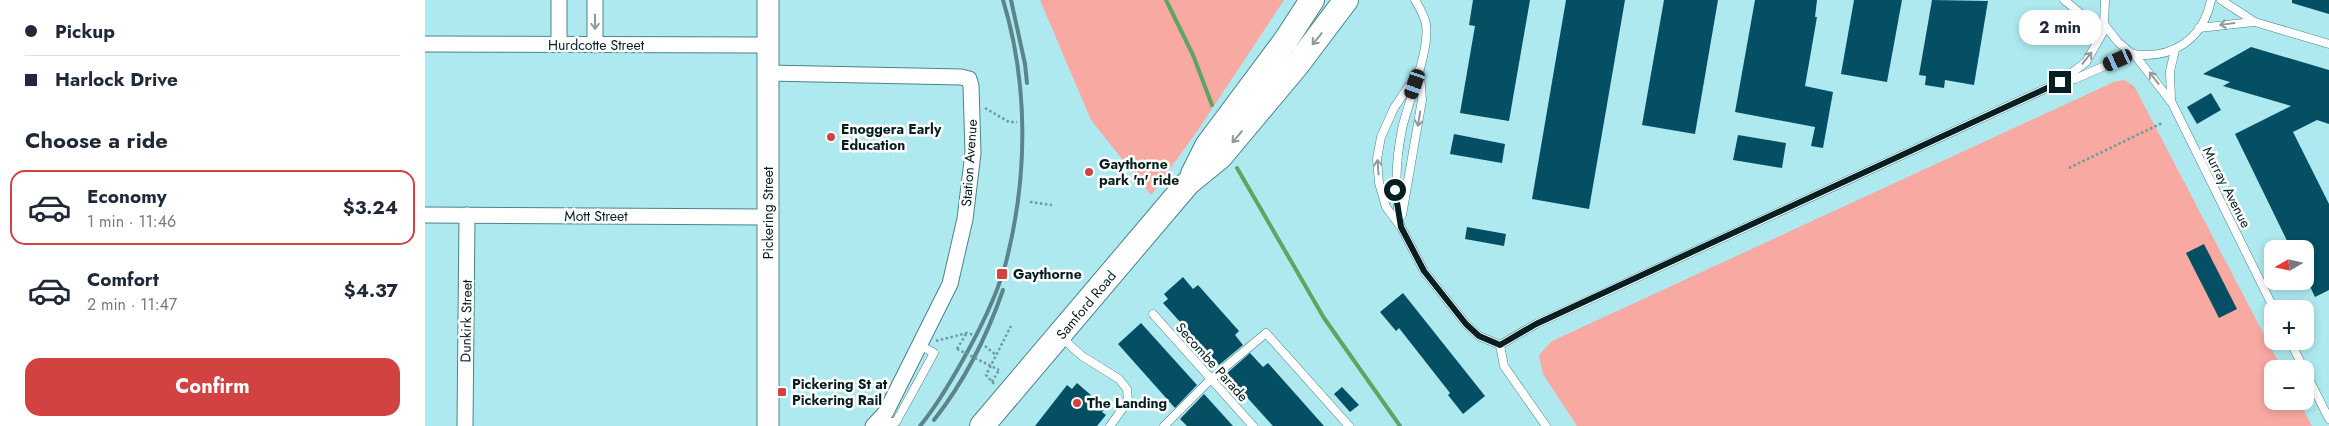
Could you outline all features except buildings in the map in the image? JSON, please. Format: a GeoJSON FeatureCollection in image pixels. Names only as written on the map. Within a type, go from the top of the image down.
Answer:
{"type":"FeatureCollection","features":[{"type":"Feature","properties":{"kind":"main road","name":"Pickering Street"},"geometry":{"type":"LineString","coordinates":[[768,0],[768,426]]}},
{"type":"Feature","properties":{"kind":"main road","name":"Samford Road"},"geometry":{"type":"LineString","coordinates":[[1188,183],[1207,146],[1286,40],[1312,0]]}},
{"type":"Feature","properties":{"kind":"main road","name":"Samford Road"},"geometry":{"type":"LineString","coordinates":[[982,426],[1188,183],[1220,157],[1308,51],[1346,0]]}},
{"type":"Feature","properties":{"kind":"street"},"geometry":{"type":"LineString","coordinates":[[559,0],[559,44]]}},
{"type":"Feature","properties":{"kind":"street"},"geometry":{"type":"LineString","coordinates":[[595,0],[595,45]]}},
{"type":"Feature","properties":{"kind":"street","name":"Hurdcotte Street"},"geometry":{"type":"LineString","coordinates":[[425,44],[768,45]]}},
{"type":"Feature","properties":{"kind":"street","name":"Station Avenue"},"geometry":{"type":"LineString","coordinates":[[768,73],[961,77],[969,79],[973,98],[973,153],[965,219],[950,284],[886,412],[875,424]]}},
{"type":"Feature","properties":{"kind":"street","name":"Mott Street"},"geometry":{"type":"LineString","coordinates":[[425,215],[768,217]]}},
{"type":"Feature","properties":{"kind":"street","name":"Dunkirk Street"},"geometry":{"type":"LineString","coordinates":[[465,426],[467,215]]}},
{"type":"Feature","properties":{"kind":"lane"},"geometry":{"type":"LineString","coordinates":[[1401,227],[1395,190],[1398,157],[1408,105],[1419,71],[1426,28],[1424,18],[1415,0]]}},
{"type":"Feature","properties":{"kind":"lane"},"geometry":{"type":"LineString","coordinates":[[2064,0],[2091,22],[2105,26],[2133,54],[2171,103]]}},
{"type":"Feature","properties":{"kind":"lane"},"geometry":{"type":"LineString","coordinates":[[1500,345],[1536,324],[2060,82],[2086,62],[2105,26],[2105,0]]}},
{"type":"Feature","properties":{"kind":"lane"},"geometry":{"type":"LineString","coordinates":[[2060,82],[2075,79],[2133,54],[2157,54],[2175,50],[2189,41],[2199,28],[2209,12],[2211,0]]}},
{"type":"Feature","properties":{"kind":"lane"},"geometry":{"type":"LineString","coordinates":[[2221,0],[2255,22],[2329,44]]}},
{"type":"Feature","properties":{"kind":"lane"},"geometry":{"type":"LineString","coordinates":[[2199,28],[2237,22],[2255,22]]}},
{"type":"Feature","properties":{"kind":"lane"},"geometry":{"type":"LineString","coordinates":[[2171,103],[2170,71],[2175,50]]}},
{"type":"Feature","properties":{"kind":"lane"},"geometry":{"type":"LineString","coordinates":[[1419,71],[1404,91],[1384,128],[1377,159],[1379,183],[1386,207],[1401,227],[1424,271],[1466,324],[1479,336],[1500,345]]}},
{"type":"Feature","properties":{"kind":"lane"},"geometry":{"type":"LineString","coordinates":[[1401,227],[1421,100],[1419,71]]}},
{"type":"Feature","properties":{"kind":"lane","name":"Murray Avenue"},"geometry":{"type":"LineString","coordinates":[[2171,103],[2270,300]]}},
{"type":"Feature","properties":{"kind":"lane","name":"Secombe Parade"},"geometry":{"type":"LineString","coordinates":[[1153,314],[1253,426]]}},
{"type":"Feature","properties":{"kind":"lane"},"geometry":{"type":"LineString","coordinates":[[1164,426],[1211,379],[1266,333],[1349,426]]}},
{"type":"Feature","properties":{"kind":"lane"},"geometry":{"type":"LineString","coordinates":[[1060,336],[1082,356],[1119,379],[1127,389],[1128,401],[1110,426]]}},
{"type":"Feature","properties":{"kind":"lane"},"geometry":{"type":"LineString","coordinates":[[1500,345],[1504,366],[1546,426]]}},
{"type":"Feature","properties":{"kind":"lane"},"geometry":{"type":"LineString","coordinates":[[2314,388],[2329,419]]}},
{"type":"Feature","properties":{"kind":"path"},"geometry":{"type":"LineString","coordinates":[[973,98],[986,109],[1009,122],[1017,122]]}},
{"type":"Feature","properties":{"kind":"path"},"geometry":{"type":"LineString","coordinates":[[2069,168],[2161,123]]}},
{"type":"Feature","properties":{"kind":"path"},"geometry":{"type":"LineString","coordinates":[[1030,202],[1052,205]]}},
{"type":"Feature","properties":{"kind":"path"},"geometry":{"type":"LineString","coordinates":[[995,385],[986,375],[1011,326]]}},
{"type":"Feature","properties":{"kind":"path"},"geometry":{"type":"LineString","coordinates":[[967,333],[957,348],[999,370],[992,382]]}},
{"type":"Feature","properties":{"kind":"path"},"geometry":{"type":"LineString","coordinates":[[920,345],[967,333],[974,335]]}},
{"type":"Feature","properties":{"kind":"path"},"geometry":{"type":"LineString","coordinates":[[985,346],[996,355]]}},
{"type":"Feature","properties":{"kind":"shaded area"},"geometry":{"type":"Polygon","coordinates":[[[1040,0],[1284,0],[1200,127],[1151,195],[1091,120],[1040,0]]]}},
{"type":"Feature","properties":{"kind":"shaded area"},"geometry":{"type":"Polygon","coordinates":[[[2124,80],[2134,86],[2264,335],[2264,350],[2272,350],[2277,360],[2264,360],[2264,410],[2304,410],[2312,426],[1577,426],[1543,374],[1539,355],[1552,341],[2114,82],[2124,80]]]}},
{"type":"Feature","properties":{"kind":"waterway"},"geometry":{"type":"LineString","coordinates":[[1166,0],[1193,55],[1212,105]]}},
{"type":"Feature","properties":{"kind":"waterway"},"geometry":{"type":"LineString","coordinates":[[1237,168],[1324,318],[1400,426]]}},
{"type":"Feature","properties":{"kind":"railway"},"geometry":{"type":"LineString","coordinates":[[920,426],[948,386],[983,321],[1001,279],[1013,233],[1021,166],[1021,99],[1018,66],[1003,0]]}},
{"type":"Feature","properties":{"kind":"railway"},"geometry":{"type":"LineString","coordinates":[[1011,0],[1025,64],[1027,83]]}},
{"type":"Feature","properties":{"kind":"railway"},"geometry":{"type":"LineString","coordinates":[[934,420],[974,358],[1003,290]]}},
{"type":"Feature","properties":{"kind":"place","name":"Enoggera Early Education"},"geometry":{"type":"Point","coordinates":[831,137]}},
{"type":"Feature","properties":{"kind":"place","name":"Gaythorne park 'n' ride"},"geometry":{"type":"Point","coordinates":[1089,172]}},
{"type":"Feature","properties":{"kind":"place","name":"Gaythorne"},"geometry":{"type":"Point","coordinates":[1002,274]}},
{"type":"Feature","properties":{"kind":"place","name":"Pickering St at Pickering Rail"},"geometry":{"type":"Point","coordinates":[782,392]}},
{"type":"Feature","properties":{"kind":"place","name":"The Landing"},"geometry":{"type":"Point","coordinates":[1077,403]}},
{"type":"Feature","properties":{"kind":"route"},"geometry":{"type":"LineString","coordinates":[[1395,190],[1401,227],[1408,244],[1424,271],[1466,324],[1479,336],[1500,345],[1519,336],[1536,324],[2060,82]]}}]}
